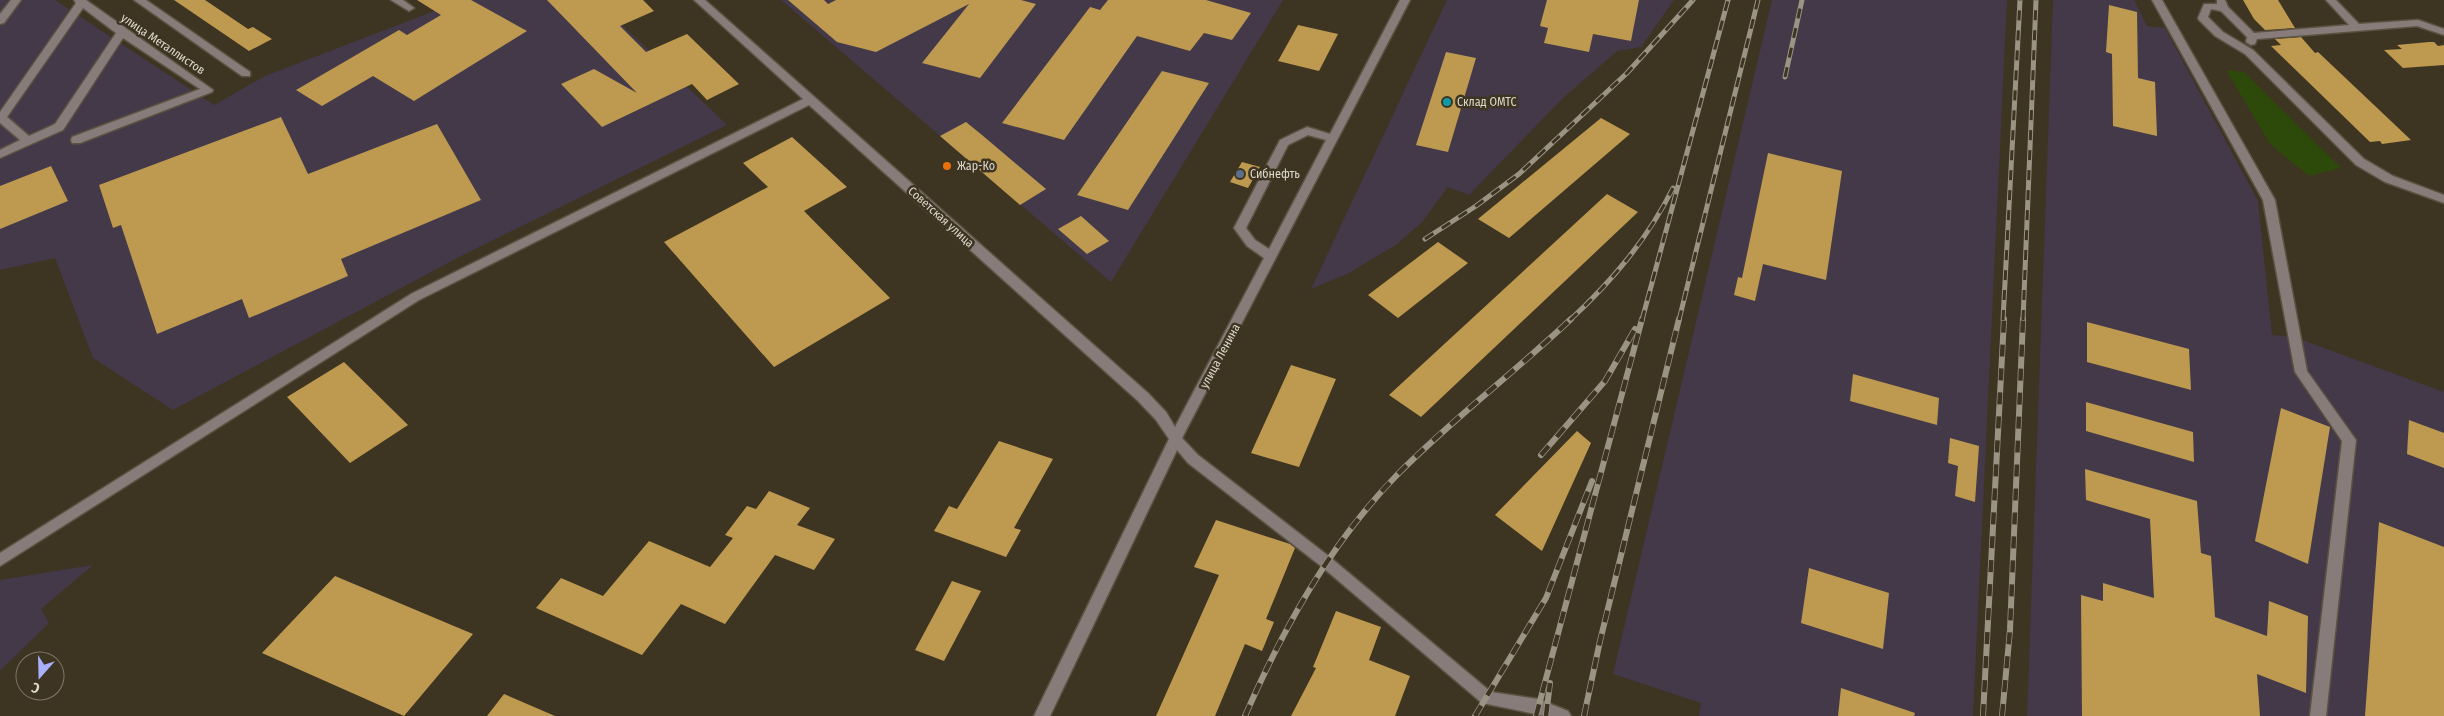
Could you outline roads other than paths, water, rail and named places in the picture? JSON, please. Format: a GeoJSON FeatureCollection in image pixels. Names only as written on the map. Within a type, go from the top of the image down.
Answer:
{"type":"FeatureCollection","features":[{"type":"Feature","properties":{"kind":"street"},"geometry":{"type":"LineString","coordinates":[[0,21],[16,0]]}},
{"type":"Feature","properties":{"kind":"street"},"geometry":{"type":"LineString","coordinates":[[139,0],[246,74]]}},
{"type":"Feature","properties":{"kind":"street"},"geometry":{"type":"LineString","coordinates":[[396,0],[409,8]]}},
{"type":"Feature","properties":{"kind":"street","name":"Советская улица"},"geometry":{"type":"LineString","coordinates":[[699,0],[1144,397],[1161,416],[1176,440],[1211,475],[1326,562],[1487,698],[1538,706],[1563,716]]}},
{"type":"Feature","properties":{"kind":"street","name":"улица Ленина"},"geometry":{"type":"LineString","coordinates":[[1042,716],[1153,482],[1405,0]]}},
{"type":"Feature","properties":{"kind":"street"},"geometry":{"type":"LineString","coordinates":[[2157,0],[2269,200],[2300,372],[2349,440],[2318,716]]}},
{"type":"Feature","properties":{"kind":"street"},"geometry":{"type":"LineString","coordinates":[[2196,0],[2207,6],[2222,4],[2252,36]]}},
{"type":"Feature","properties":{"kind":"street"},"geometry":{"type":"LineString","coordinates":[[2331,0],[2356,28]]}},
{"type":"Feature","properties":{"kind":"street"},"geometry":{"type":"LineString","coordinates":[[28,141],[1,118],[81,1]]}},
{"type":"Feature","properties":{"kind":"street","name":"улица Металлистов"},"geometry":{"type":"LineString","coordinates":[[76,140],[208,90],[122,32],[81,1]]}},
{"type":"Feature","properties":{"kind":"street"},"geometry":{"type":"LineString","coordinates":[[2207,6],[2203,18],[2220,34],[2249,52],[2360,162],[2389,179],[2444,199]]}},
{"type":"Feature","properties":{"kind":"street"},"geometry":{"type":"LineString","coordinates":[[2252,36],[2418,23],[2444,32]]}},
{"type":"Feature","properties":{"kind":"street"},"geometry":{"type":"LineString","coordinates":[[0,154],[59,127],[122,32]]}},
{"type":"Feature","properties":{"kind":"street"},"geometry":{"type":"LineString","coordinates":[[2249,52],[2252,36]]}},
{"type":"Feature","properties":{"kind":"street"},"geometry":{"type":"LineString","coordinates":[[0,560],[415,297],[810,100]]}},
{"type":"Feature","properties":{"kind":"street"},"geometry":{"type":"LineString","coordinates":[[1272,257],[1251,244],[1240,228],[1284,142],[1307,131],[1332,138]]}},
{"type":"Feature","properties":{"kind":"railway"},"geometry":{"type":"LineString","coordinates":[[1425,239],[1476,206],[1519,174],[1627,73],[1693,0]]}},
{"type":"Feature","properties":{"kind":"railway"},"geometry":{"type":"LineString","coordinates":[[1642,320],[1728,0]]}},
{"type":"Feature","properties":{"kind":"railway"},"geometry":{"type":"LineString","coordinates":[[1679,320],[1758,0]]}},
{"type":"Feature","properties":{"kind":"railway"},"geometry":{"type":"LineString","coordinates":[[1785,77],[1802,0]]}},
{"type":"Feature","properties":{"kind":"railway"},"geometry":{"type":"LineString","coordinates":[[2003,320],[2020,0]]}},
{"type":"Feature","properties":{"kind":"railway"},"geometry":{"type":"LineString","coordinates":[[2023,320],[2036,0]]}},
{"type":"Feature","properties":{"kind":"railway"},"geometry":{"type":"LineString","coordinates":[[1571,319],[1627,259],[1652,225],[1673,188]]}},
{"type":"Feature","properties":{"kind":"railway"},"geometry":{"type":"LineString","coordinates":[[1245,716],[1292,620],[1349,530],[1417,455],[1571,319]]}},
{"type":"Feature","properties":{"kind":"railway"},"geometry":{"type":"LineString","coordinates":[[1536,716],[1642,319]]}},
{"type":"Feature","properties":{"kind":"railway"},"geometry":{"type":"LineString","coordinates":[[1584,716],[1600,641],[1679,319]]}},
{"type":"Feature","properties":{"kind":"railway"},"geometry":{"type":"LineString","coordinates":[[1983,716],[2004,319]]}},
{"type":"Feature","properties":{"kind":"railway"},"geometry":{"type":"LineString","coordinates":[[2002,716],[2010,630],[2023,319]]}},
{"type":"Feature","properties":{"kind":"railway"},"geometry":{"type":"LineString","coordinates":[[1541,455],[1605,381],[1635,329]]}},
{"type":"Feature","properties":{"kind":"railway"},"geometry":{"type":"LineString","coordinates":[[1475,716],[1546,598],[1592,481]]}},
{"type":"Feature","properties":{"kind":"railway"},"geometry":{"type":"LineString","coordinates":[[1546,716],[1550,683]]}},
{"type":"Feature","properties":{"kind":"place","name":"Склад ОМТС"},"geometry":{"type":"Point","coordinates":[1447,102]}},
{"type":"Feature","properties":{"kind":"place","name":"Жар-Ко"},"geometry":{"type":"Point","coordinates":[947,166]}},
{"type":"Feature","properties":{"kind":"place","name":"Сибнефть"},"geometry":{"type":"Point","coordinates":[1240,174]}}]}
